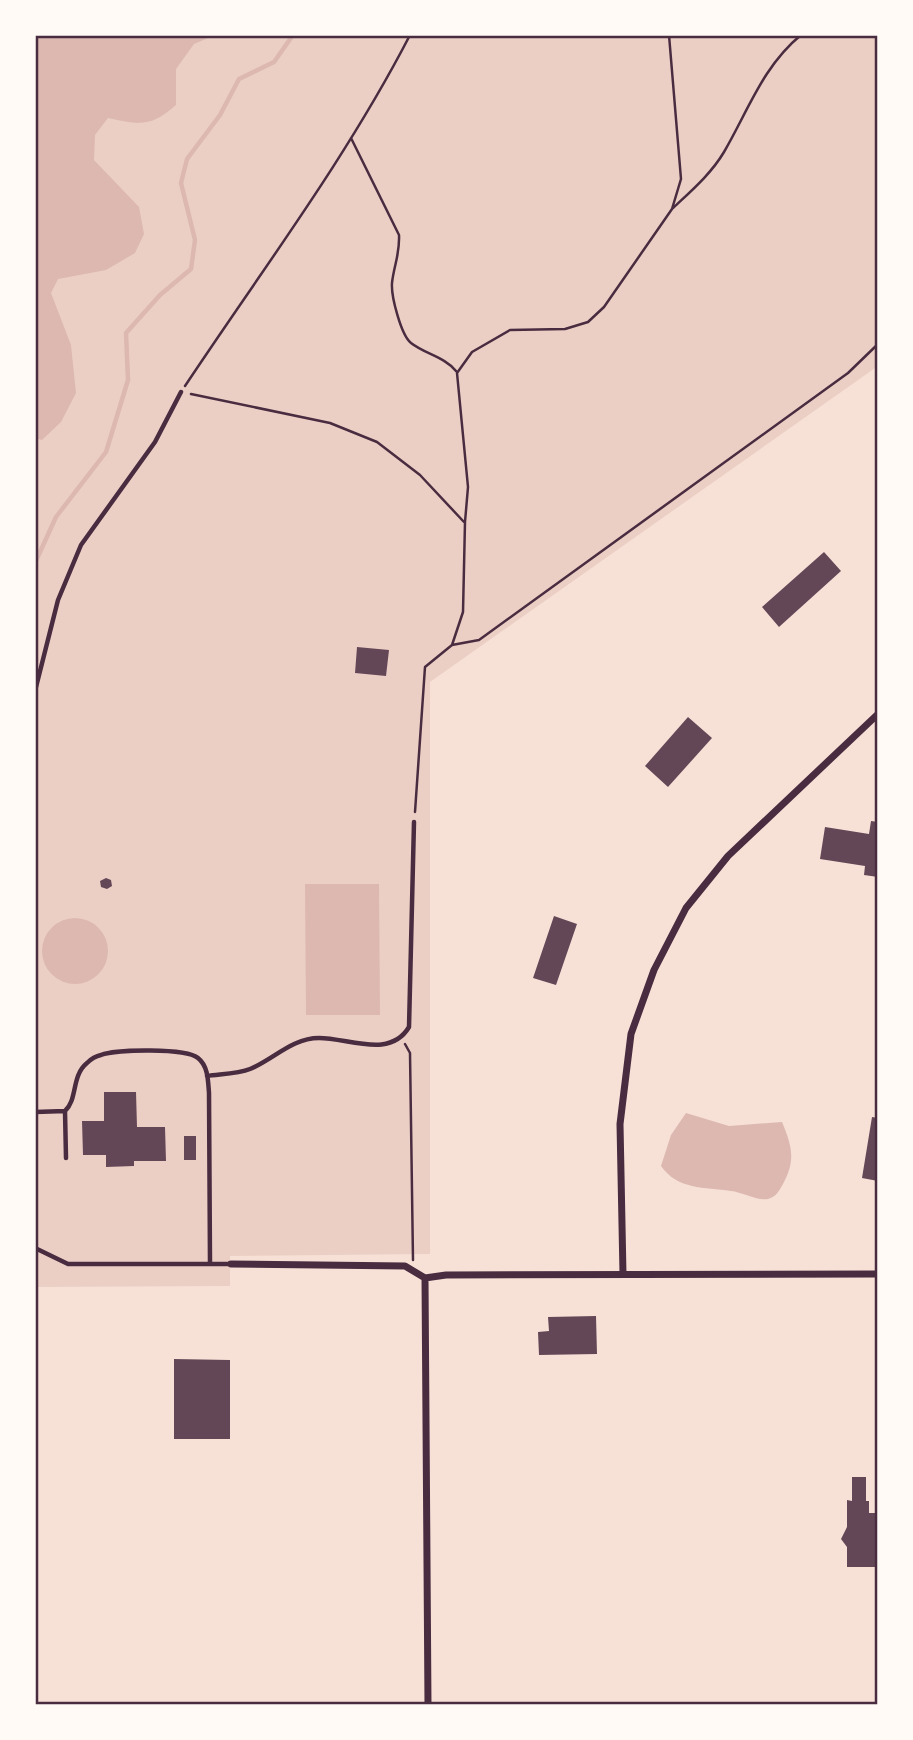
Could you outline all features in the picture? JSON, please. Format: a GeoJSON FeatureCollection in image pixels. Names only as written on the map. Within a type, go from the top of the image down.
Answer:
{"type":"FeatureCollection","features":[{"type":"Feature","properties":{"kind":"street"},"geometry":{"type":"LineString","coordinates":[[623,1274],[620,1124],[631,1034],[654,970],[686,908],[728,856],[878,714]]}},
{"type":"Feature","properties":{"kind":"street"},"geometry":{"type":"LineString","coordinates":[[231,1264],[405,1266],[425,1278],[446,1275],[878,1274]]}},
{"type":"Feature","properties":{"kind":"street"},"geometry":{"type":"LineString","coordinates":[[425,1278],[428,1705]]}},
{"type":"Feature","properties":{"kind":"lane"},"geometry":{"type":"LineString","coordinates":[[35,691],[58,600],[81,545],[155,442],[181,392]]}},
{"type":"Feature","properties":{"kind":"lane"},"geometry":{"type":"LineString","coordinates":[[207,1076],[249,1070],[298,1041],[318,1038],[361,1045],[388,1044],[402,1038],[409,1027],[414,822]]}},
{"type":"Feature","properties":{"kind":"lane"},"geometry":{"type":"LineString","coordinates":[[35,1112],[65,1111],[71,1106],[75,1082],[85,1065],[100,1055],[113,1052],[183,1052],[197,1056],[205,1066],[207,1076],[210,1264]]}},
{"type":"Feature","properties":{"kind":"lane"},"geometry":{"type":"LineString","coordinates":[[65,1111],[66,1158]]}},
{"type":"Feature","properties":{"kind":"lane"},"geometry":{"type":"LineString","coordinates":[[35,1248],[68,1264],[231,1264]]}},
{"type":"Feature","properties":{"kind":"path"},"geometry":{"type":"LineString","coordinates":[[410,35],[380,93],[269,264],[181,392],[330,423],[377,442],[421,475],[464,522]]}},
{"type":"Feature","properties":{"kind":"path"},"geometry":{"type":"LineString","coordinates":[[669,35],[681,179],[672,209]]}},
{"type":"Feature","properties":{"kind":"path"},"geometry":{"type":"LineString","coordinates":[[457,373],[472,352],[510,330],[565,329],[588,322],[604,307],[672,209],[699,184],[723,155],[760,82],[786,47],[801,35]]}},
{"type":"Feature","properties":{"kind":"path"},"geometry":{"type":"LineString","coordinates":[[351,138],[400,235],[400,252],[391,285],[402,334],[411,344],[451,365],[457,373],[468,487],[464,522],[463,612],[452,645]]}},
{"type":"Feature","properties":{"kind":"path"},"geometry":{"type":"LineString","coordinates":[[414,822],[425,667],[452,645],[479,640],[848,373],[878,344]]}},
{"type":"Feature","properties":{"kind":"path"},"geometry":{"type":"LineString","coordinates":[[402,1038],[410,1053],[414,1269]]}},
{"type":"Feature","properties":{"kind":"shaded area"},"geometry":{"type":"Polygon","coordinates":[[[35,35],[878,35],[878,366],[430,682],[430,1254],[230,1256],[230,1286],[35,1287],[35,35]]]}},
{"type":"Feature","properties":{"kind":"shaded area"},"geometry":{"type":"Polygon","coordinates":[[[35,35],[215,35],[194,44],[176,69],[176,105],[152,121],[137,123],[108,118],[95,135],[94,160],[139,207],[144,234],[135,253],[106,270],[58,279],[51,293],[71,345],[76,393],[61,422],[42,440],[35,438],[35,35]]]}},
{"type":"Feature","properties":{"kind":"shaded area"},"geometry":{"type":"Polygon","coordinates":[[[305,884],[379,884],[380,1015],[306,1015],[305,884]]]}},
{"type":"Feature","properties":{"kind":"shaded area"},"geometry":{"type":"Polygon","coordinates":[[[75,918],[88,921],[98,928],[105,938],[108,951],[105,964],[98,974],[88,981],[75,984],[62,981],[52,974],[45,964],[42,951],[45,938],[52,928],[62,921],[75,918]]]}},
{"type":"Feature","properties":{"kind":"shaded area"},"geometry":{"type":"Polygon","coordinates":[[[686,1113],[729,1126],[782,1122],[790,1146],[791,1160],[790,1168],[777,1193],[768,1199],[759,1199],[735,1192],[692,1186],[668,1174],[661,1166],[671,1135],[686,1113]]]}},
{"type":"Feature","properties":{"kind":"building"},"geometry":{"type":"Polygon","coordinates":[[[824,552],[841,571],[779,627],[762,607],[824,552]]]}},
{"type":"Feature","properties":{"kind":"building"},"geometry":{"type":"Polygon","coordinates":[[[357,647],[389,650],[386,676],[355,673],[357,647]]]}},
{"type":"Feature","properties":{"kind":"building"},"geometry":{"type":"Polygon","coordinates":[[[688,717],[712,738],[668,787],[645,766],[688,717]]]}},
{"type":"Feature","properties":{"kind":"building"},"geometry":{"type":"Polygon","coordinates":[[[871,821],[878,822],[878,877],[864,875],[865,866],[820,859],[825,827],[869,834],[871,821]]]}},
{"type":"Feature","properties":{"kind":"building"},"geometry":{"type":"Polygon","coordinates":[[[106,878],[111,880],[112,886],[107,889],[101,887],[100,881],[106,878]]]}},
{"type":"Feature","properties":{"kind":"building"},"geometry":{"type":"Polygon","coordinates":[[[554,916],[577,924],[556,985],[533,978],[554,916]]]}},
{"type":"Feature","properties":{"kind":"building"},"geometry":{"type":"Polygon","coordinates":[[[104,1092],[136,1092],[137,1127],[165,1127],[166,1161],[134,1161],[134,1166],[106,1167],[106,1155],[83,1155],[82,1121],[104,1121],[104,1092]]]}},
{"type":"Feature","properties":{"kind":"building"},"geometry":{"type":"Polygon","coordinates":[[[872,1117],[878,1118],[878,1181],[862,1178],[872,1117]]]}},
{"type":"Feature","properties":{"kind":"building"},"geometry":{"type":"Polygon","coordinates":[[[184,1136],[196,1136],[196,1160],[184,1160],[184,1136]]]}},
{"type":"Feature","properties":{"kind":"building"},"geometry":{"type":"Polygon","coordinates":[[[596,1316],[597,1354],[539,1355],[538,1332],[549,1331],[548,1317],[596,1316]]]}},
{"type":"Feature","properties":{"kind":"building"},"geometry":{"type":"Polygon","coordinates":[[[174,1359],[230,1360],[230,1439],[174,1439],[174,1359]]]}},
{"type":"Feature","properties":{"kind":"building"},"geometry":{"type":"Polygon","coordinates":[[[852,1477],[866,1477],[869,1513],[877,1513],[877,1567],[847,1567],[847,1547],[841,1539],[847,1527],[847,1500],[852,1501],[852,1477]]]}},
{"type":"Feature","properties":{"kind":"waterway"},"geometry":{"type":"LineString","coordinates":[[35,563],[56,517],[106,452],[128,380],[126,333],[160,295],[191,269],[195,240],[181,183],[187,159],[220,115],[239,79],[274,62],[293,35]]}}]}
